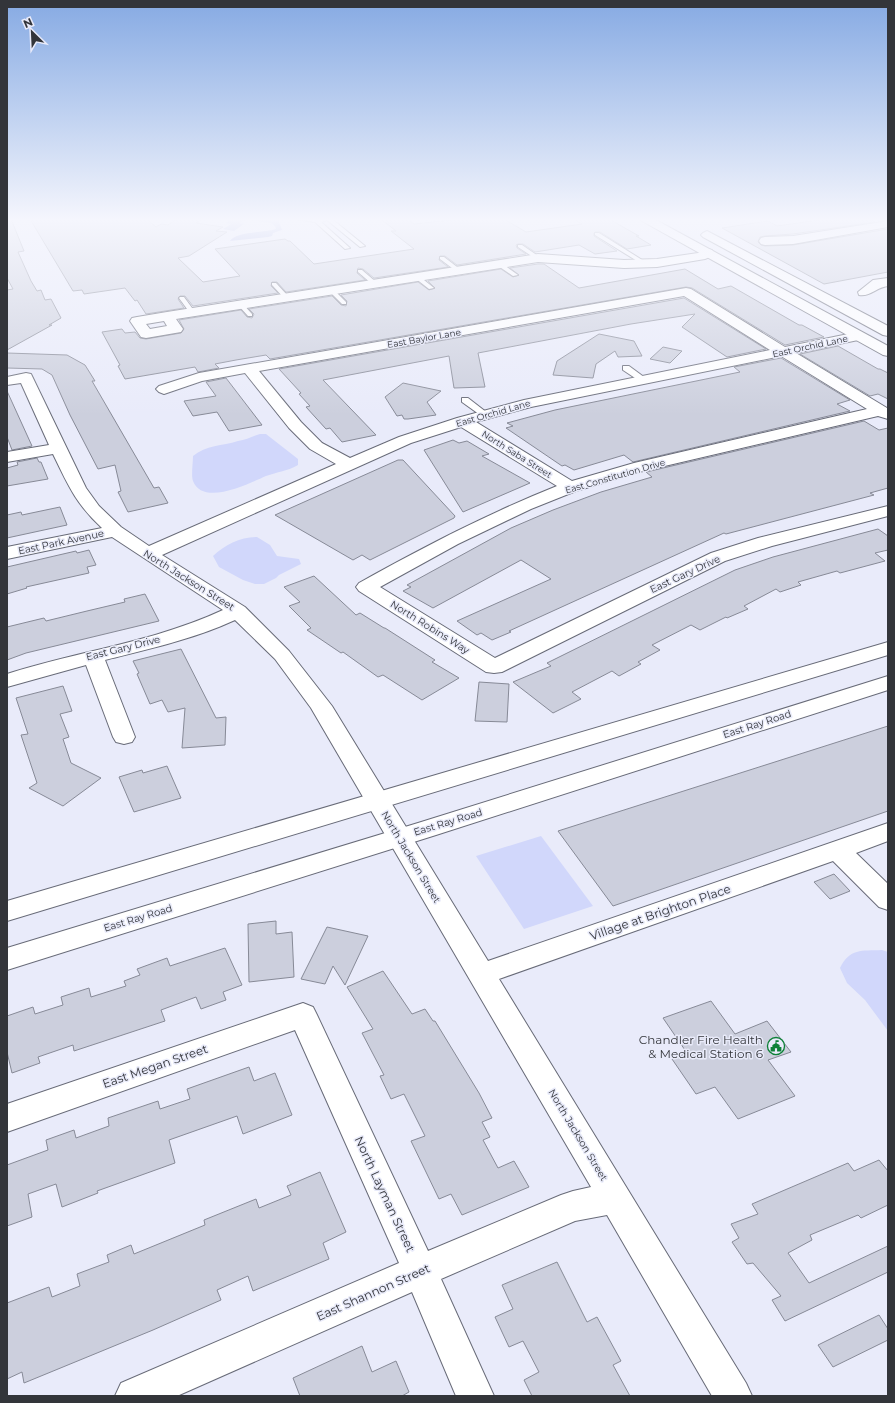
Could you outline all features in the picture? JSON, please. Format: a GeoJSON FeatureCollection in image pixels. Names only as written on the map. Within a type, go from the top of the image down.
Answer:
{"type":"FeatureCollection","features":[{"type":"Feature","properties":{"kind":"street"},"geometry":{"type":"LineString","coordinates":[[166,316],[365,284]]}},
{"type":"Feature","properties":{"kind":"street"},"geometry":{"type":"LineString","coordinates":[[765,284],[888,352]]}},
{"type":"Feature","properties":{"kind":"street"},"geometry":{"type":"LineString","coordinates":[[800,284],[886,330]]}},
{"type":"Feature","properties":{"kind":"street"},"geometry":{"type":"LineString","coordinates":[[864,292],[876,284]]}},
{"type":"Feature","properties":{"kind":"street","name":"East Baylor Lane"},"geometry":{"type":"LineString","coordinates":[[164,389],[199,377],[686,292],[784,351]]}},
{"type":"Feature","properties":{"kind":"street","name":"East Orchid Lane"},"geometry":{"type":"LineString","coordinates":[[148,554],[348,464],[405,440],[463,421],[529,403],[886,330]]}},
{"type":"Feature","properties":{"kind":"street"},"geometry":{"type":"LineString","coordinates":[[784,351],[884,413]]}},
{"type":"Feature","properties":{"kind":"street"},"geometry":{"type":"LineString","coordinates":[[249,368],[295,425],[316,446],[348,464]]}},
{"type":"Feature","properties":{"kind":"street","name":"North Jackson Street"},"geometry":{"type":"LineString","coordinates":[[17,379],[58,448],[78,489],[93,510],[115,531],[148,554],[238,610],[282,655],[321,706],[733,1396]]}},
{"type":"Feature","properties":{"kind":"street","name":"East Constitution Drive"},"geometry":{"type":"LineString","coordinates":[[366,587],[451,540],[526,505],[570,487],[634,468],[884,413]]}},
{"type":"Feature","properties":{"kind":"street","name":"North Saba Street"},"geometry":{"type":"LineString","coordinates":[[463,421],[570,487]]}},
{"type":"Feature","properties":{"kind":"street"},"geometry":{"type":"LineString","coordinates":[[7,457],[58,448]]}},
{"type":"Feature","properties":{"kind":"street","name":"East Gary Drive"},"geometry":{"type":"LineString","coordinates":[[494,667],[718,557],[765,542],[888,511]]}},
{"type":"Feature","properties":{"kind":"street","name":"East Park Avenue"},"geometry":{"type":"LineString","coordinates":[[7,553],[115,531]]}},
{"type":"Feature","properties":{"kind":"street","name":"North Robins Way"},"geometry":{"type":"LineString","coordinates":[[366,587],[494,667]]}},
{"type":"Feature","properties":{"kind":"street","name":"East Gary Drive"},"geometry":{"type":"LineString","coordinates":[[7,681],[44,668],[200,628],[238,610]]}},
{"type":"Feature","properties":{"kind":"street"},"geometry":{"type":"LineString","coordinates":[[7,911],[888,648]]}},
{"type":"Feature","properties":{"kind":"street"},"geometry":{"type":"LineString","coordinates":[[93,656],[124,738]]}},
{"type":"Feature","properties":{"kind":"street","name":"East Ray Road"},"geometry":{"type":"LineString","coordinates":[[7,958],[399,837],[888,682]]}},
{"type":"Feature","properties":{"kind":"street","name":"Village at Brighton Place"},"geometry":{"type":"LineString","coordinates":[[481,974],[888,832]]}},
{"type":"Feature","properties":{"kind":"street"},"geometry":{"type":"LineString","coordinates":[[838,850],[888,900]]}},
{"type":"Feature","properties":{"kind":"street","name":"East Megan Street"},"geometry":{"type":"LineString","coordinates":[[7,1118],[303,1015]]}},
{"type":"Feature","properties":{"kind":"street","name":"North Layman Street"},"geometry":{"type":"LineString","coordinates":[[303,1015],[420,1271],[475,1396]]}},
{"type":"Feature","properties":{"kind":"street","name":"East Shannon Street"},"geometry":{"type":"LineString","coordinates":[[134,1396],[573,1206],[616,1198]]}},
{"type":"Feature","properties":{"kind":"lane"},"geometry":{"type":"LineString","coordinates":[[274,284],[286,297]]}},
{"type":"Feature","properties":{"kind":"lane"},"geometry":{"type":"LineString","coordinates":[[427,284],[431,288]]}},
{"type":"Feature","properties":{"kind":"lane"},"geometry":{"type":"LineString","coordinates":[[331,290],[344,303]]}},
{"type":"Feature","properties":{"kind":"lane"},"geometry":{"type":"LineString","coordinates":[[182,298],[192,312]]}},
{"type":"Feature","properties":{"kind":"lane"},"geometry":{"type":"LineString","coordinates":[[240,304],[250,316]]}},
{"type":"Feature","properties":{"kind":"lane"},"geometry":{"type":"LineString","coordinates":[[626,368],[644,380]]}},
{"type":"Feature","properties":{"kind":"lane"},"geometry":{"type":"LineString","coordinates":[[465,400],[486,415]]}},
{"type":"Feature","properties":{"kind":"shaded area"},"geometry":{"type":"Polygon","coordinates":[[[260,434],[266,434],[298,459],[298,465],[266,476],[239,488],[227,491],[216,493],[198,489],[192,478],[193,456],[198,452],[209,448],[244,440],[260,434]]]}},
{"type":"Feature","properties":{"kind":"shaded area"},"geometry":{"type":"Polygon","coordinates":[[[257,537],[270,545],[277,556],[299,559],[301,564],[264,584],[255,584],[243,580],[219,567],[213,556],[218,552],[239,540],[257,537]]]}},
{"type":"Feature","properties":{"kind":"shaded area"},"geometry":{"type":"Polygon","coordinates":[[[541,836],[593,906],[524,929],[476,856],[541,836]]]}},
{"type":"Feature","properties":{"kind":"shaded area"},"geometry":{"type":"Polygon","coordinates":[[[882,950],[888,952],[888,1031],[865,1000],[847,983],[840,968],[852,954],[862,951],[882,950]]]}},
{"type":"Feature","properties":{"kind":"building"},"geometry":{"type":"Polygon","coordinates":[[[11,284],[33,284],[37,291],[41,290],[45,300],[51,299],[61,318],[49,325],[52,325],[7,350],[7,290],[13,289],[11,284]]]}},
{"type":"Feature","properties":{"kind":"building"},"geometry":{"type":"Polygon","coordinates":[[[69,284],[271,284],[271,286],[278,293],[193,306],[185,296],[180,296],[178,299],[184,308],[146,314],[137,300],[135,301],[125,288],[84,294],[82,290],[73,291],[69,284]]]}},
{"type":"Feature","properties":{"kind":"building"},"geometry":{"type":"Polygon","coordinates":[[[279,284],[336,284],[286,292],[279,284]]]}},
{"type":"Feature","properties":{"kind":"building"},"geometry":{"type":"Polygon","coordinates":[[[403,284],[421,284],[429,290],[435,288],[431,284],[574,284],[579,288],[599,284],[711,284],[718,289],[731,286],[799,325],[802,325],[824,337],[785,345],[692,288],[686,287],[270,359],[266,355],[236,360],[215,364],[219,368],[198,372],[195,367],[125,379],[118,366],[120,365],[102,332],[122,329],[125,333],[135,332],[140,338],[146,339],[181,333],[184,329],[179,320],[241,310],[247,317],[252,318],[254,314],[249,309],[332,296],[341,305],[346,306],[347,301],[341,295],[403,284]]]}},
{"type":"Feature","properties":{"kind":"building"},"geometry":{"type":"Polygon","coordinates":[[[684,298],[766,349],[727,357],[682,327],[695,314],[631,324],[478,353],[485,387],[454,388],[449,356],[323,380],[376,435],[342,442],[330,428],[326,429],[306,407],[310,406],[299,394],[301,393],[279,369],[684,298]]]}},
{"type":"Feature","properties":{"kind":"building"},"geometry":{"type":"Polygon","coordinates":[[[599,334],[634,341],[642,356],[618,357],[615,351],[596,364],[593,378],[553,375],[557,361],[599,334]]]}},
{"type":"Feature","properties":{"kind":"building"},"geometry":{"type":"Polygon","coordinates":[[[838,346],[878,369],[888,373],[888,399],[878,394],[870,396],[800,354],[838,346]]]}},
{"type":"Feature","properties":{"kind":"building"},"geometry":{"type":"Polygon","coordinates":[[[663,347],[682,351],[670,363],[650,359],[663,347]]]}},
{"type":"Feature","properties":{"kind":"building"},"geometry":{"type":"Polygon","coordinates":[[[7,353],[67,355],[85,365],[95,381],[92,381],[154,488],[159,487],[168,503],[128,512],[118,492],[121,491],[115,465],[98,469],[70,415],[52,375],[42,369],[7,368],[7,353]]]}},
{"type":"Feature","properties":{"kind":"building"},"geometry":{"type":"Polygon","coordinates":[[[781,358],[850,400],[837,404],[850,411],[633,462],[624,455],[574,470],[565,465],[562,466],[506,428],[513,426],[507,423],[555,410],[740,372],[734,367],[781,358]]]}},
{"type":"Feature","properties":{"kind":"building"},"geometry":{"type":"Polygon","coordinates":[[[226,378],[262,425],[229,431],[217,412],[193,416],[184,401],[216,396],[206,382],[226,378]]]}},
{"type":"Feature","properties":{"kind":"building"},"geometry":{"type":"Polygon","coordinates":[[[403,383],[441,391],[427,402],[436,415],[408,419],[404,419],[402,415],[397,416],[385,397],[403,383]]]}},
{"type":"Feature","properties":{"kind":"building"},"geometry":{"type":"Polygon","coordinates":[[[7,391],[32,446],[12,450],[7,437],[7,391]]]}},
{"type":"Feature","properties":{"kind":"building"},"geometry":{"type":"Polygon","coordinates":[[[864,421],[879,430],[888,428],[888,488],[870,493],[874,495],[726,534],[724,533],[492,640],[481,633],[477,635],[457,621],[551,579],[521,560],[433,608],[403,591],[411,587],[407,585],[511,528],[601,492],[652,477],[646,472],[864,421]]]}},
{"type":"Feature","properties":{"kind":"building"},"geometry":{"type":"Polygon","coordinates":[[[453,440],[459,443],[467,441],[489,454],[482,456],[530,483],[463,512],[424,450],[453,440]]]}},
{"type":"Feature","properties":{"kind":"building"},"geometry":{"type":"Polygon","coordinates":[[[37,458],[39,462],[41,462],[48,479],[7,486],[7,468],[18,465],[17,462],[37,458]]]}},
{"type":"Feature","properties":{"kind":"building"},"geometry":{"type":"Polygon","coordinates":[[[398,460],[403,460],[455,516],[454,518],[370,560],[362,555],[353,560],[275,515],[398,460]]]}},
{"type":"Feature","properties":{"kind":"building"},"geometry":{"type":"Polygon","coordinates":[[[60,507],[67,525],[7,538],[7,515],[21,512],[22,515],[60,507]]]}},
{"type":"Feature","properties":{"kind":"building"},"geometry":{"type":"Polygon","coordinates":[[[878,529],[888,536],[888,550],[875,553],[885,561],[840,573],[837,571],[798,582],[801,585],[780,592],[776,589],[744,606],[748,609],[727,618],[726,617],[700,630],[691,625],[652,645],[660,650],[638,662],[641,664],[619,676],[612,671],[572,692],[581,699],[553,713],[513,682],[551,666],[547,663],[735,570],[773,557],[878,529]]]}},
{"type":"Feature","properties":{"kind":"building"},"geometry":{"type":"Polygon","coordinates":[[[89,550],[96,565],[87,567],[89,573],[26,587],[27,588],[7,594],[7,567],[76,551],[77,553],[89,550]]]}},
{"type":"Feature","properties":{"kind":"building"},"geometry":{"type":"Polygon","coordinates":[[[314,576],[356,615],[360,613],[385,628],[435,660],[432,662],[459,678],[422,700],[383,675],[378,677],[343,652],[341,653],[307,630],[311,628],[289,606],[300,602],[284,587],[314,576]]]}},
{"type":"Feature","properties":{"kind":"building"},"geometry":{"type":"Polygon","coordinates":[[[145,594],[159,621],[26,653],[7,660],[7,627],[44,618],[46,621],[125,602],[124,599],[145,594]]]}},
{"type":"Feature","properties":{"kind":"building"},"geometry":{"type":"Polygon","coordinates":[[[181,649],[216,718],[226,717],[225,745],[182,748],[185,708],[168,712],[162,700],[150,704],[133,661],[181,649]]]}},
{"type":"Feature","properties":{"kind":"building"},"geometry":{"type":"Polygon","coordinates":[[[479,682],[509,684],[507,722],[475,721],[479,682]]]}},
{"type":"Feature","properties":{"kind":"building"},"geometry":{"type":"Polygon","coordinates":[[[63,686],[72,711],[60,714],[69,737],[63,739],[71,763],[101,778],[63,806],[29,788],[37,783],[21,735],[28,734],[16,698],[63,686]]]}},
{"type":"Feature","properties":{"kind":"building"},"geometry":{"type":"Polygon","coordinates":[[[888,726],[888,811],[613,906],[558,831],[888,726]]]}},
{"type":"Feature","properties":{"kind":"building"},"geometry":{"type":"Polygon","coordinates":[[[167,766],[181,798],[134,812],[119,777],[142,770],[143,773],[167,766]]]}},
{"type":"Feature","properties":{"kind":"building"},"geometry":{"type":"Polygon","coordinates":[[[834,874],[850,891],[830,899],[814,882],[834,874]]]}},
{"type":"Feature","properties":{"kind":"building"},"geometry":{"type":"Polygon","coordinates":[[[276,921],[276,934],[292,932],[294,977],[249,982],[248,924],[276,921]]]}},
{"type":"Feature","properties":{"kind":"building"},"geometry":{"type":"Polygon","coordinates":[[[327,927],[368,936],[345,985],[333,966],[325,984],[301,979],[327,927]]]}},
{"type":"Feature","properties":{"kind":"building"},"geometry":{"type":"Polygon","coordinates":[[[225,948],[242,985],[223,992],[226,1000],[201,1009],[196,997],[161,1010],[165,1021],[74,1051],[73,1045],[38,1057],[40,1063],[12,1073],[7,1052],[7,1016],[33,1007],[35,1014],[63,1005],[61,997],[89,988],[91,997],[126,986],[124,981],[140,975],[137,969],[167,958],[170,966],[225,948]]]}},
{"type":"Feature","properties":{"kind":"building"},"geometry":{"type":"Polygon","coordinates":[[[383,971],[412,1014],[425,1009],[433,1021],[435,1021],[479,1093],[492,1118],[482,1122],[490,1137],[483,1140],[498,1168],[514,1161],[529,1187],[462,1215],[451,1194],[439,1199],[411,1141],[425,1136],[404,1094],[391,1099],[380,1076],[384,1075],[362,1033],[373,1029],[347,987],[383,971]]]}},
{"type":"Feature","properties":{"kind":"building"},"geometry":{"type":"Polygon","coordinates":[[[711,1001],[735,1034],[767,1021],[791,1052],[768,1060],[795,1096],[738,1119],[715,1087],[696,1094],[672,1059],[687,1053],[663,1018],[711,1001]]]}},
{"type":"Feature","properties":{"kind":"building"},"geometry":{"type":"Polygon","coordinates":[[[249,1067],[254,1081],[275,1073],[292,1115],[243,1134],[237,1116],[169,1140],[175,1163],[97,1191],[98,1193],[62,1207],[56,1184],[28,1194],[32,1217],[7,1226],[7,1165],[48,1150],[46,1140],[74,1130],[76,1138],[109,1126],[108,1118],[158,1101],[160,1109],[190,1099],[187,1089],[249,1067]]]}},
{"type":"Feature","properties":{"kind":"building"},"geometry":{"type":"Polygon","coordinates":[[[879,1160],[888,1171],[888,1205],[861,1218],[858,1215],[810,1235],[812,1240],[788,1253],[809,1283],[888,1246],[888,1272],[785,1321],[772,1300],[781,1296],[753,1263],[747,1264],[732,1242],[739,1238],[731,1224],[758,1214],[752,1204],[848,1163],[854,1171],[879,1160]]]}},
{"type":"Feature","properties":{"kind":"building"},"geometry":{"type":"Polygon","coordinates":[[[320,1172],[346,1232],[323,1243],[329,1259],[253,1291],[248,1276],[217,1290],[221,1300],[153,1330],[24,1383],[22,1372],[7,1379],[7,1303],[49,1287],[52,1297],[80,1286],[77,1274],[109,1262],[107,1255],[131,1245],[134,1254],[205,1225],[204,1220],[256,1199],[259,1208],[291,1195],[287,1186],[320,1172]]]}},
{"type":"Feature","properties":{"kind":"building"},"geometry":{"type":"Polygon","coordinates":[[[557,1262],[587,1322],[597,1317],[621,1361],[613,1365],[630,1396],[532,1396],[524,1380],[539,1372],[523,1341],[509,1347],[495,1317],[513,1309],[502,1285],[557,1262]]]}},
{"type":"Feature","properties":{"kind":"building"},"geometry":{"type":"Polygon","coordinates":[[[879,1315],[888,1329],[888,1340],[833,1367],[818,1345],[879,1315]]]}},
{"type":"Feature","properties":{"kind":"building"},"geometry":{"type":"Polygon","coordinates":[[[362,1346],[372,1372],[396,1361],[409,1392],[402,1396],[300,1396],[293,1378],[362,1346]]]}},
{"type":"Feature","properties":{"kind":"place","name":"Chandler Fire Health & Medical Station 6"},"geometry":{"type":"Point","coordinates":[776,1046]}}]}
